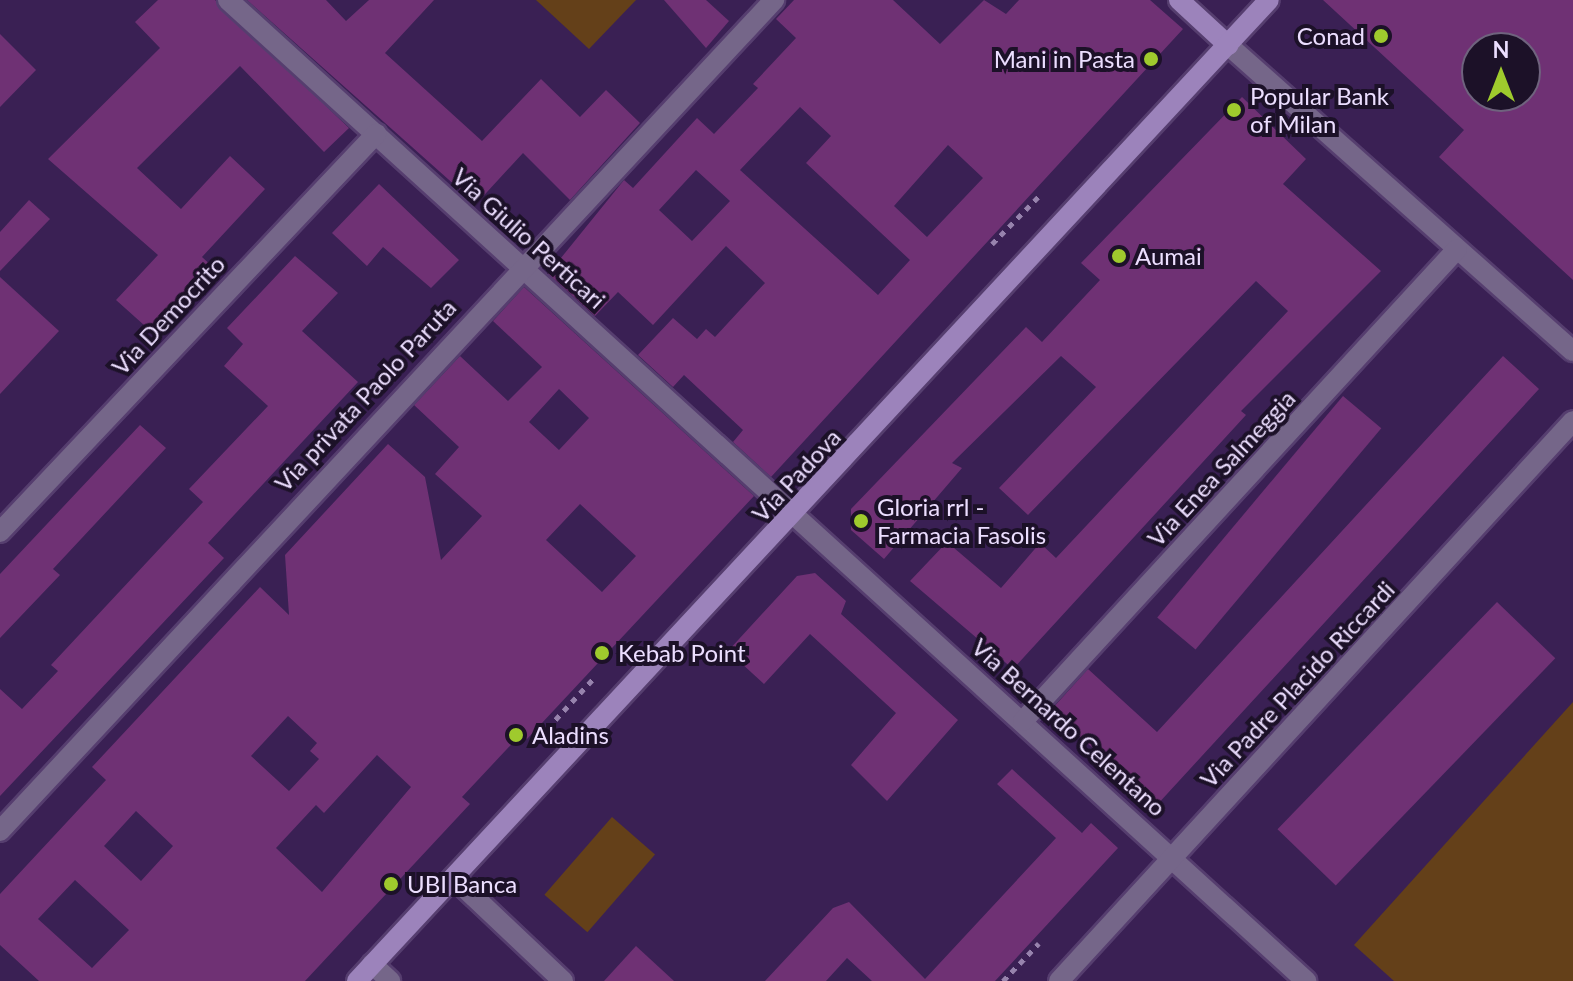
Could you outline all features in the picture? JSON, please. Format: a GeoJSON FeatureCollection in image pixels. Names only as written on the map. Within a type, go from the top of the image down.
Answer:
{"type":"FeatureCollection","features":[{"type":"Feature","properties":{"kind":"street","name":"Via Giulio Perticari"},"geometry":{"type":"LineString","coordinates":[[228,0],[796,514]]}},
{"type":"Feature","properties":{"kind":"street","name":"Via privata Paolo Paruta"},"geometry":{"type":"LineString","coordinates":[[0,831],[521,266],[774,0]]}},
{"type":"Feature","properties":{"kind":"street"},"geometry":{"type":"LineString","coordinates":[[1179,0],[1573,351]]}},
{"type":"Feature","properties":{"kind":"street","name":"Via Padova"},"geometry":{"type":"LineString","coordinates":[[357,981],[796,514],[1269,0]]}},
{"type":"Feature","properties":{"kind":"street","name":"Via Democrito"},"geometry":{"type":"LineString","coordinates":[[0,532],[376,134]]}},
{"type":"Feature","properties":{"kind":"street","name":"Via Enea Salmeggia"},"geometry":{"type":"LineString","coordinates":[[1023,721],[1457,249]]}},
{"type":"Feature","properties":{"kind":"street","name":"Via Padre Placido Riccardi"},"geometry":{"type":"LineString","coordinates":[[1059,981],[1573,421]]}},
{"type":"Feature","properties":{"kind":"street","name":"Via Bernardo Celentano"},"geometry":{"type":"LineString","coordinates":[[796,514],[1174,856],[1306,981]]}},
{"type":"Feature","properties":{"kind":"street"},"geometry":{"type":"LineString","coordinates":[[454,878],[563,981]]}},
{"type":"Feature","properties":{"kind":"street"},"geometry":{"type":"LineString","coordinates":[[372,964],[390,981]]}},
{"type":"Feature","properties":{"kind":"path"},"geometry":{"type":"LineString","coordinates":[[992,244],[1040,195]]}},
{"type":"Feature","properties":{"kind":"path"},"geometry":{"type":"LineString","coordinates":[[531,746],[595,677]]}},
{"type":"Feature","properties":{"kind":"path"},"geometry":{"type":"LineString","coordinates":[[1003,981],[1039,943]]}},
{"type":"Feature","properties":{"kind":"shaded area"},"geometry":{"type":"Polygon","coordinates":[[[536,0],[636,0],[589,49],[536,0]]]}},
{"type":"Feature","properties":{"kind":"shaded area"},"geometry":{"type":"Polygon","coordinates":[[[1573,702],[1573,981],[1394,981],[1354,945],[1573,702]]]}},
{"type":"Feature","properties":{"kind":"shaded area"},"geometry":{"type":"Polygon","coordinates":[[[612,817],[655,854],[587,932],[544,895],[612,817]]]}},
{"type":"Feature","properties":{"kind":"building"},"geometry":{"type":"Polygon","coordinates":[[[158,0],[215,0],[349,128],[324,152],[240,66],[137,168],[181,209],[230,156],[265,189],[202,257],[215,269],[154,334],[116,300],[158,255],[48,159],[160,48],[135,22],[158,0]]]}},
{"type":"Feature","properties":{"kind":"building"},"geometry":{"type":"Polygon","coordinates":[[[247,0],[326,0],[346,21],[369,0],[434,0],[385,53],[482,141],[541,79],[580,117],[606,90],[640,123],[570,200],[523,153],[476,204],[247,0]]]}},
{"type":"Feature","properties":{"kind":"building"},"geometry":{"type":"Polygon","coordinates":[[[664,0],[706,0],[729,21],[706,48],[664,0]]]}},
{"type":"Feature","properties":{"kind":"building"},"geometry":{"type":"Polygon","coordinates":[[[794,0],[893,0],[940,44],[984,0],[1006,14],[1019,0],[1150,0],[1183,29],[771,477],[733,442],[743,430],[684,375],[673,387],[638,355],[673,318],[697,339],[706,329],[715,337],[765,283],[726,246],[653,325],[618,292],[595,316],[548,274],[624,180],[633,188],[697,118],[714,134],[758,88],[753,84],[796,38],[776,19],[794,0]],[[800,107],[740,170],[878,295],[910,260],[806,163],[831,136],[800,107]],[[948,145],[894,206],[927,237],[983,178],[948,145]],[[696,170],[659,210],[692,241],[730,201],[696,170]]]}},
{"type":"Feature","properties":{"kind":"building"},"geometry":{"type":"Polygon","coordinates":[[[1323,0],[1573,0],[1573,280],[1439,157],[1464,130],[1323,0]]]}},
{"type":"Feature","properties":{"kind":"building"},"geometry":{"type":"Polygon","coordinates":[[[0,34],[36,70],[0,107],[0,34]]]}},
{"type":"Feature","properties":{"kind":"building"},"geometry":{"type":"Polygon","coordinates":[[[1242,97],[1306,159],[1283,184],[1381,271],[1241,411],[1246,415],[1013,669],[910,581],[947,542],[1001,588],[1040,543],[1056,558],[1288,311],[1256,281],[1028,515],[999,488],[1096,387],[1061,356],[952,463],[962,468],[884,559],[851,530],[851,509],[1026,327],[1042,342],[1100,280],[1081,263],[1242,97]]]}},
{"type":"Feature","properties":{"kind":"building"},"geometry":{"type":"Polygon","coordinates":[[[379,184],[459,260],[431,288],[383,247],[367,266],[332,233],[379,184]]]}},
{"type":"Feature","properties":{"kind":"building"},"geometry":{"type":"Polygon","coordinates":[[[29,200],[50,219],[0,271],[0,232],[29,200]]]}},
{"type":"Feature","properties":{"kind":"building"},"geometry":{"type":"Polygon","coordinates":[[[295,256],[338,293],[302,331],[358,382],[208,543],[224,558],[0,796],[0,689],[22,709],[58,671],[51,665],[203,502],[189,489],[268,406],[224,366],[243,344],[227,328],[295,256]]]}},
{"type":"Feature","properties":{"kind":"building"},"geometry":{"type":"Polygon","coordinates":[[[0,277],[59,331],[0,394],[0,277]]]}},
{"type":"Feature","properties":{"kind":"building"},"geometry":{"type":"Polygon","coordinates":[[[524,287],[754,496],[527,739],[521,734],[462,797],[470,804],[305,981],[39,981],[0,945],[0,894],[106,780],[92,767],[260,587],[289,615],[285,555],[388,444],[425,477],[441,560],[482,516],[435,474],[459,447],[414,405],[460,356],[508,401],[542,367],[493,321],[524,287]],[[559,389],[529,422],[559,450],[589,418],[559,389]],[[580,504],[546,540],[602,592],[636,556],[580,504]],[[288,716],[251,756],[289,791],[319,759],[310,751],[317,743],[288,716]],[[377,755],[324,813],[316,805],[276,848],[322,892],[411,787],[377,755]],[[136,811],[104,846],[141,881],[173,846],[136,811]],[[75,880],[38,919],[92,968],[129,930],[75,880]]]}},
{"type":"Feature","properties":{"kind":"building"},"geometry":{"type":"Polygon","coordinates":[[[1503,356],[1539,389],[1156,806],[1051,710],[1088,669],[1157,732],[1503,356]]]}},
{"type":"Feature","properties":{"kind":"building"},"geometry":{"type":"Polygon","coordinates":[[[1343,396],[1381,428],[1196,650],[1157,617],[1343,396]]]}},
{"type":"Feature","properties":{"kind":"building"},"geometry":{"type":"Polygon","coordinates":[[[140,425],[166,448],[53,569],[60,575],[0,638],[0,574],[140,425]]]}},
{"type":"Feature","properties":{"kind":"building"},"geometry":{"type":"Polygon","coordinates":[[[815,573],[846,601],[841,614],[958,720],[887,801],[851,765],[896,713],[810,634],[764,684],[728,651],[797,576],[815,573]]]}},
{"type":"Feature","properties":{"kind":"building"},"geometry":{"type":"Polygon","coordinates":[[[1497,602],[1555,658],[1336,886],[1277,829],[1497,602]]]}},
{"type":"Feature","properties":{"kind":"building"},"geometry":{"type":"Polygon","coordinates":[[[1012,769],[1082,833],[1091,823],[1118,848],[995,981],[872,981],[847,958],[826,981],[765,981],[833,908],[849,902],[925,979],[1056,838],[997,784],[1012,769]]]}},
{"type":"Feature","properties":{"kind":"building"},"geometry":{"type":"Polygon","coordinates":[[[636,946],[674,981],[604,981],[636,946]]]}},
{"type":"Feature","properties":{"kind":"place","name":"Conad"},"geometry":{"type":"Point","coordinates":[1381,36]}},
{"type":"Feature","properties":{"kind":"place","name":"Mani in Pasta"},"geometry":{"type":"Point","coordinates":[1151,59]}},
{"type":"Feature","properties":{"kind":"place","name":"Popular Bank of Milan"},"geometry":{"type":"Point","coordinates":[1234,110]}},
{"type":"Feature","properties":{"kind":"place","name":"Aumai"},"geometry":{"type":"Point","coordinates":[1119,256]}},
{"type":"Feature","properties":{"kind":"place","name":"Gloria rrl - Farmacia Fasolis"},"geometry":{"type":"Point","coordinates":[861,521]}},
{"type":"Feature","properties":{"kind":"place","name":"Kebab Point"},"geometry":{"type":"Point","coordinates":[602,653]}},
{"type":"Feature","properties":{"kind":"place","name":"Aladins"},"geometry":{"type":"Point","coordinates":[516,735]}},
{"type":"Feature","properties":{"kind":"place","name":"UBI Banca"},"geometry":{"type":"Point","coordinates":[391,884]}}]}
